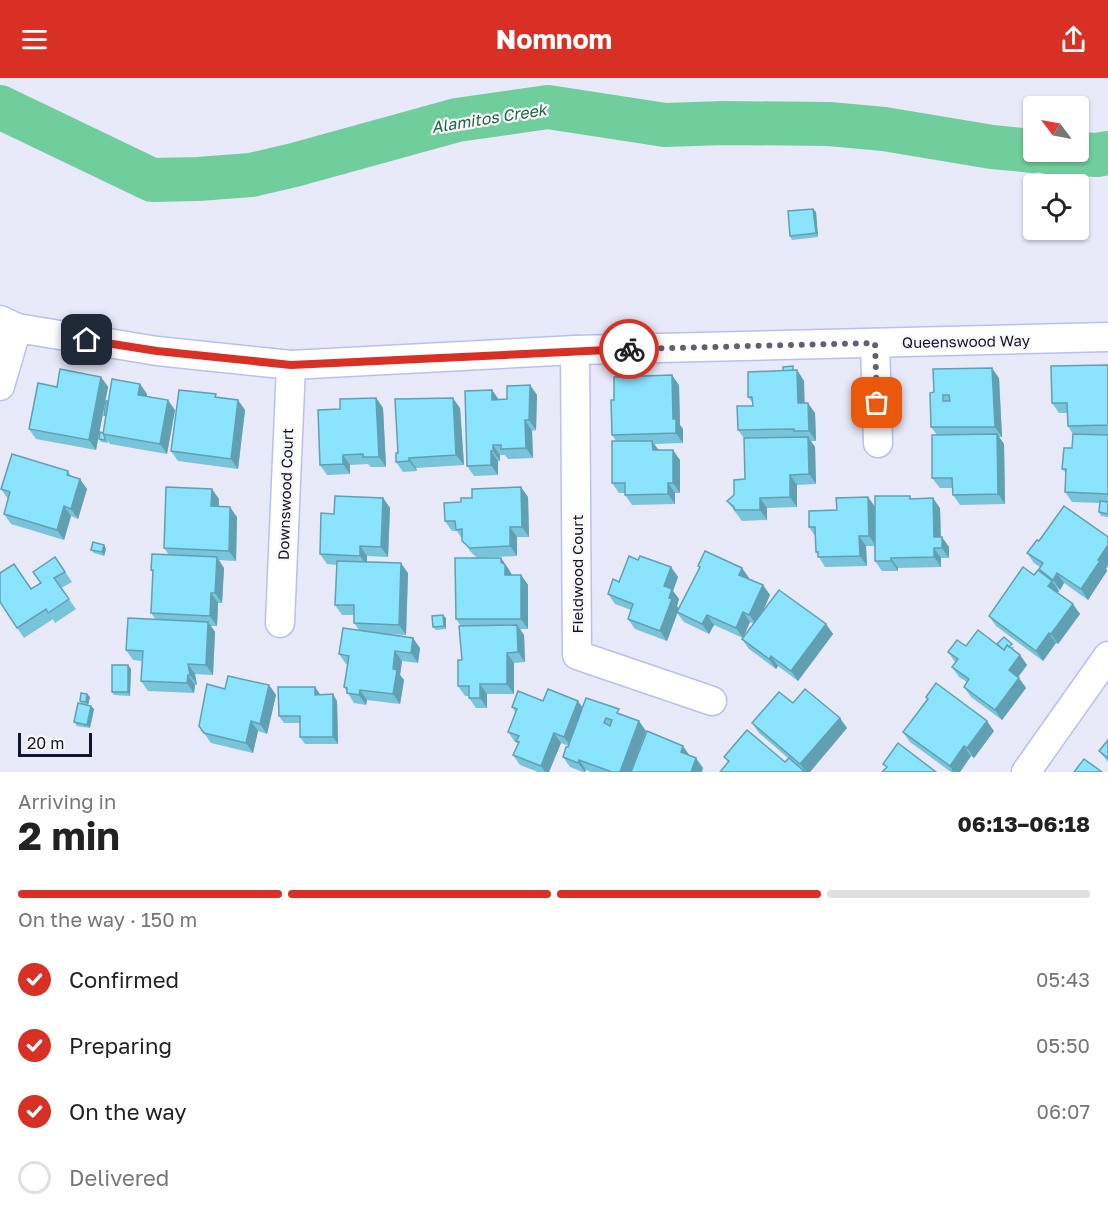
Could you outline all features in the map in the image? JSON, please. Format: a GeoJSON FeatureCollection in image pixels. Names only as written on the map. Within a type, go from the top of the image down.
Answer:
{"type":"FeatureCollection","features":[{"type":"Feature","properties":{"kind":"street","name":"Queenswood Way"},"geometry":{"type":"LineString","coordinates":[[9,324],[157,351],[291,365],[576,350],[1108,337]]}},
{"type":"Feature","properties":{"kind":"street"},"geometry":{"type":"LineString","coordinates":[[0,387],[9,324]]}},
{"type":"Feature","properties":{"kind":"street"},"geometry":{"type":"LineString","coordinates":[[875,343],[878,443]]}},
{"type":"Feature","properties":{"kind":"street","name":"Fieldwood Court"},"geometry":{"type":"LineString","coordinates":[[576,350],[577,655],[712,701]]}},
{"type":"Feature","properties":{"kind":"street","name":"Downswood Court"},"geometry":{"type":"LineString","coordinates":[[280,623],[291,365]]}},
{"type":"Feature","properties":{"kind":"street"},"geometry":{"type":"LineString","coordinates":[[1026,772],[1108,656]]}},
{"type":"Feature","properties":{"kind":"building"},"geometry":{"type":"Polygon","coordinates":[[[813,209],[816,233],[790,236],[788,211],[813,209]]]}},
{"type":"Feature","properties":{"kind":"building"},"geometry":{"type":"Polygon","coordinates":[[[1108,365],[1108,425],[1068,426],[1067,403],[1052,403],[1051,366],[1108,365]]]}},
{"type":"Feature","properties":{"kind":"building"},"geometry":{"type":"Polygon","coordinates":[[[793,366],[793,371],[783,371],[783,367],[793,366]]]}},
{"type":"Feature","properties":{"kind":"building"},"geometry":{"type":"Polygon","coordinates":[[[992,368],[995,427],[931,427],[930,393],[934,392],[933,369],[992,368]],[[943,395],[943,401],[950,401],[949,395],[943,395]]]}},
{"type":"Feature","properties":{"kind":"building"},"geometry":{"type":"Polygon","coordinates":[[[60,369],[101,377],[89,440],[29,429],[38,383],[57,387],[60,369]]]}},
{"type":"Feature","properties":{"kind":"building"},"geometry":{"type":"Polygon","coordinates":[[[797,370],[798,403],[808,403],[809,431],[738,430],[737,406],[753,406],[752,397],[748,397],[748,372],[797,370]]]}},
{"type":"Feature","properties":{"kind":"building"},"geometry":{"type":"Polygon","coordinates":[[[672,375],[673,419],[676,419],[676,433],[612,435],[611,400],[614,400],[614,377],[672,375]]]}},
{"type":"Feature","properties":{"kind":"building"},"geometry":{"type":"Polygon","coordinates":[[[112,379],[140,384],[138,395],[168,400],[160,444],[103,434],[112,379]]]}},
{"type":"Feature","properties":{"kind":"building"},"geometry":{"type":"Polygon","coordinates":[[[530,385],[529,420],[525,420],[526,448],[501,449],[501,445],[493,445],[491,465],[467,466],[465,391],[492,390],[492,400],[507,399],[507,386],[530,385]]]}},
{"type":"Feature","properties":{"kind":"building"},"geometry":{"type":"Polygon","coordinates":[[[179,390],[216,394],[215,397],[238,400],[231,459],[171,451],[179,390]]]}},
{"type":"Feature","properties":{"kind":"building"},"geometry":{"type":"Polygon","coordinates":[[[376,398],[379,457],[363,457],[363,454],[343,455],[343,464],[320,465],[318,410],[340,409],[340,399],[376,398]]]}},
{"type":"Feature","properties":{"kind":"building"},"geometry":{"type":"Polygon","coordinates":[[[453,398],[456,455],[409,458],[409,461],[396,462],[396,453],[398,453],[395,399],[453,398]]]}},
{"type":"Feature","properties":{"kind":"building"},"geometry":{"type":"Polygon","coordinates":[[[106,401],[108,401],[106,415],[104,415],[106,401]]]}},
{"type":"Feature","properties":{"kind":"building"},"geometry":{"type":"Polygon","coordinates":[[[100,432],[103,433],[105,440],[99,439],[100,432]]]}},
{"type":"Feature","properties":{"kind":"building"},"geometry":{"type":"Polygon","coordinates":[[[997,434],[998,494],[953,495],[952,478],[932,478],[932,435],[997,434]]]}},
{"type":"Feature","properties":{"kind":"building"},"geometry":{"type":"Polygon","coordinates":[[[1073,434],[1108,435],[1108,494],[1065,492],[1066,469],[1062,469],[1064,448],[1072,448],[1073,434]]]}},
{"type":"Feature","properties":{"kind":"building"},"geometry":{"type":"Polygon","coordinates":[[[808,437],[809,474],[790,475],[790,497],[760,498],[760,510],[735,510],[727,501],[734,495],[734,480],[745,479],[744,438],[808,437]]]}},
{"type":"Feature","properties":{"kind":"building"},"geometry":{"type":"Polygon","coordinates":[[[612,441],[652,441],[653,450],[673,450],[673,483],[668,483],[668,494],[625,495],[625,483],[612,483],[612,441]]]}},
{"type":"Feature","properties":{"kind":"building"},"geometry":{"type":"Polygon","coordinates":[[[12,454],[68,471],[67,475],[80,479],[71,509],[64,506],[57,530],[4,514],[10,492],[1,489],[12,454]]]}},
{"type":"Feature","properties":{"kind":"building"},"geometry":{"type":"Polygon","coordinates":[[[166,487],[212,489],[211,506],[230,507],[229,551],[164,548],[166,487]]]}},
{"type":"Feature","properties":{"kind":"building"},"geometry":{"type":"Polygon","coordinates":[[[521,487],[522,527],[510,527],[510,546],[470,548],[462,541],[462,529],[456,530],[455,521],[445,521],[444,503],[461,502],[461,498],[472,498],[472,489],[521,487]]]}},
{"type":"Feature","properties":{"kind":"building"},"geometry":{"type":"Polygon","coordinates":[[[335,496],[383,498],[381,547],[360,546],[360,556],[320,554],[321,513],[334,514],[335,496]]]}},
{"type":"Feature","properties":{"kind":"building"},"geometry":{"type":"Polygon","coordinates":[[[875,496],[933,498],[934,537],[942,537],[942,548],[934,548],[934,557],[891,558],[891,561],[875,561],[875,496]]]}},
{"type":"Feature","properties":{"kind":"building"},"geometry":{"type":"Polygon","coordinates":[[[868,497],[869,536],[859,536],[860,556],[818,557],[815,527],[809,527],[809,511],[837,510],[836,498],[868,497]]]}},
{"type":"Feature","properties":{"kind":"building"},"geometry":{"type":"Polygon","coordinates":[[[1100,501],[1108,502],[1108,514],[1099,512],[1100,501]]]}},
{"type":"Feature","properties":{"kind":"building"},"geometry":{"type":"Polygon","coordinates":[[[1064,506],[1108,537],[1108,545],[1098,560],[1100,561],[1081,589],[1057,573],[1053,580],[1039,569],[1043,563],[1027,553],[1037,540],[1039,541],[1064,506]]]}},
{"type":"Feature","properties":{"kind":"building"},"geometry":{"type":"Polygon","coordinates":[[[93,542],[104,545],[102,552],[91,550],[93,542]]]}},
{"type":"Feature","properties":{"kind":"building"},"geometry":{"type":"Polygon","coordinates":[[[705,551],[742,568],[739,575],[763,585],[749,615],[743,612],[736,628],[707,615],[702,624],[677,612],[700,567],[698,566],[705,551]]]}},
{"type":"Feature","properties":{"kind":"building"},"geometry":{"type":"Polygon","coordinates":[[[152,554],[217,557],[215,593],[211,593],[210,616],[151,613],[152,554]]]}},
{"type":"Feature","properties":{"kind":"building"},"geometry":{"type":"Polygon","coordinates":[[[629,556],[638,560],[640,556],[671,567],[664,586],[672,589],[669,598],[672,599],[660,631],[628,619],[633,604],[608,594],[613,579],[619,582],[629,556]]]}},
{"type":"Feature","properties":{"kind":"building"},"geometry":{"type":"Polygon","coordinates":[[[55,557],[65,572],[54,578],[69,599],[48,613],[46,609],[17,628],[0,602],[0,573],[14,564],[31,589],[41,583],[33,572],[55,557]]]}},
{"type":"Feature","properties":{"kind":"building"},"geometry":{"type":"Polygon","coordinates":[[[455,558],[501,558],[501,562],[505,565],[505,575],[521,575],[521,619],[456,619],[455,558]]]}},
{"type":"Feature","properties":{"kind":"building"},"geometry":{"type":"Polygon","coordinates":[[[337,561],[401,563],[399,625],[354,623],[354,605],[335,605],[337,561]]]}},
{"type":"Feature","properties":{"kind":"building"},"geometry":{"type":"Polygon","coordinates":[[[1023,567],[1034,575],[1038,570],[1052,581],[1048,586],[1073,604],[1036,651],[989,616],[1023,567]]]}},
{"type":"Feature","properties":{"kind":"building"},"geometry":{"type":"Polygon","coordinates":[[[779,590],[826,624],[791,671],[771,656],[769,659],[742,639],[779,590]]]}},
{"type":"Feature","properties":{"kind":"building"},"geometry":{"type":"Polygon","coordinates":[[[443,615],[444,626],[433,627],[432,616],[443,615]]]}},
{"type":"Feature","properties":{"kind":"building"},"geometry":{"type":"Polygon","coordinates":[[[128,618],[208,622],[206,665],[188,664],[190,675],[188,675],[187,683],[141,681],[143,651],[126,650],[128,618]]]}},
{"type":"Feature","properties":{"kind":"building"},"geometry":{"type":"Polygon","coordinates":[[[517,625],[518,652],[507,653],[507,684],[480,684],[480,698],[469,698],[469,686],[458,686],[458,660],[462,660],[459,626],[517,625]]]}},
{"type":"Feature","properties":{"kind":"building"},"geometry":{"type":"Polygon","coordinates":[[[343,628],[413,638],[411,653],[395,651],[393,669],[397,670],[393,694],[360,690],[359,695],[347,693],[347,688],[344,687],[349,656],[339,654],[343,628]]]}},
{"type":"Feature","properties":{"kind":"building"},"geometry":{"type":"Polygon","coordinates":[[[978,630],[1004,650],[1007,645],[1020,655],[1009,670],[1019,678],[995,710],[964,687],[969,679],[952,667],[958,659],[948,652],[957,640],[966,646],[978,630]]]}},
{"type":"Feature","properties":{"kind":"building"},"geometry":{"type":"Polygon","coordinates":[[[1004,637],[1012,644],[1009,647],[1007,645],[1004,650],[997,644],[1004,637]]]}},
{"type":"Feature","properties":{"kind":"building"},"geometry":{"type":"Polygon","coordinates":[[[112,665],[128,665],[128,692],[112,692],[112,665]]]}},
{"type":"Feature","properties":{"kind":"building"},"geometry":{"type":"Polygon","coordinates":[[[228,676],[269,685],[260,724],[251,721],[246,743],[204,733],[199,726],[207,684],[225,689],[228,676]]]}},
{"type":"Feature","properties":{"kind":"building"},"geometry":{"type":"Polygon","coordinates":[[[936,683],[987,721],[967,748],[964,746],[950,766],[903,732],[928,699],[926,697],[936,683]]]}},
{"type":"Feature","properties":{"kind":"building"},"geometry":{"type":"Polygon","coordinates":[[[278,687],[315,687],[315,695],[333,694],[333,737],[300,737],[300,716],[279,716],[278,687]]]}},
{"type":"Feature","properties":{"kind":"building"},"geometry":{"type":"Polygon","coordinates":[[[548,689],[578,701],[564,737],[554,733],[541,766],[513,755],[519,742],[516,741],[519,736],[508,732],[517,709],[512,707],[518,691],[543,701],[548,689]]]}},
{"type":"Feature","properties":{"kind":"building"},"geometry":{"type":"Polygon","coordinates":[[[805,689],[840,718],[800,764],[752,723],[779,692],[793,703],[805,689]]]}},
{"type":"Feature","properties":{"kind":"building"},"geometry":{"type":"Polygon","coordinates":[[[81,693],[87,694],[86,702],[80,701],[81,693]]]}},
{"type":"Feature","properties":{"kind":"building"},"geometry":{"type":"Polygon","coordinates":[[[586,698],[619,709],[617,713],[639,721],[620,772],[612,772],[579,760],[578,763],[563,757],[586,698]],[[606,718],[604,723],[610,726],[612,720],[606,718]]]}},
{"type":"Feature","properties":{"kind":"building"},"geometry":{"type":"Polygon","coordinates":[[[78,703],[91,706],[87,725],[74,722],[78,703]]]}},
{"type":"Feature","properties":{"kind":"building"},"geometry":{"type":"Polygon","coordinates":[[[747,730],[785,762],[789,758],[805,772],[720,772],[729,761],[724,757],[747,730]]]}},
{"type":"Feature","properties":{"kind":"building"},"geometry":{"type":"Polygon","coordinates":[[[647,731],[683,746],[681,752],[696,758],[691,772],[631,772],[647,731]]]}},
{"type":"Feature","properties":{"kind":"building"},"geometry":{"type":"Polygon","coordinates":[[[1108,740],[1108,758],[1099,751],[1108,740]]]}},
{"type":"Feature","properties":{"kind":"building"},"geometry":{"type":"Polygon","coordinates":[[[898,743],[936,772],[882,772],[887,767],[883,764],[898,743]]]}},
{"type":"Feature","properties":{"kind":"building"},"geometry":{"type":"Polygon","coordinates":[[[1084,759],[1102,772],[1074,772],[1084,759]]]}},
{"type":"Feature","properties":{"kind":"waterway","name":"Alamitos Creek"},"geometry":{"type":"LineString","coordinates":[[0,107],[152,180],[251,175],[457,120],[548,107],[665,125],[829,124],[884,129],[1023,150]]}},
{"type":"Feature","properties":{"kind":"waterway","name":"Alamitos Creek"},"geometry":{"type":"LineString","coordinates":[[1089,155],[1108,153]]}},
{"type":"Feature","properties":{"kind":"way so far"},"geometry":{"type":"LineString","coordinates":[[629,349],[875,343],[877,403]]}},
{"type":"Feature","properties":{"kind":"route"},"geometry":{"type":"LineString","coordinates":[[87,340],[157,351],[291,365],[629,349]]}}]}
